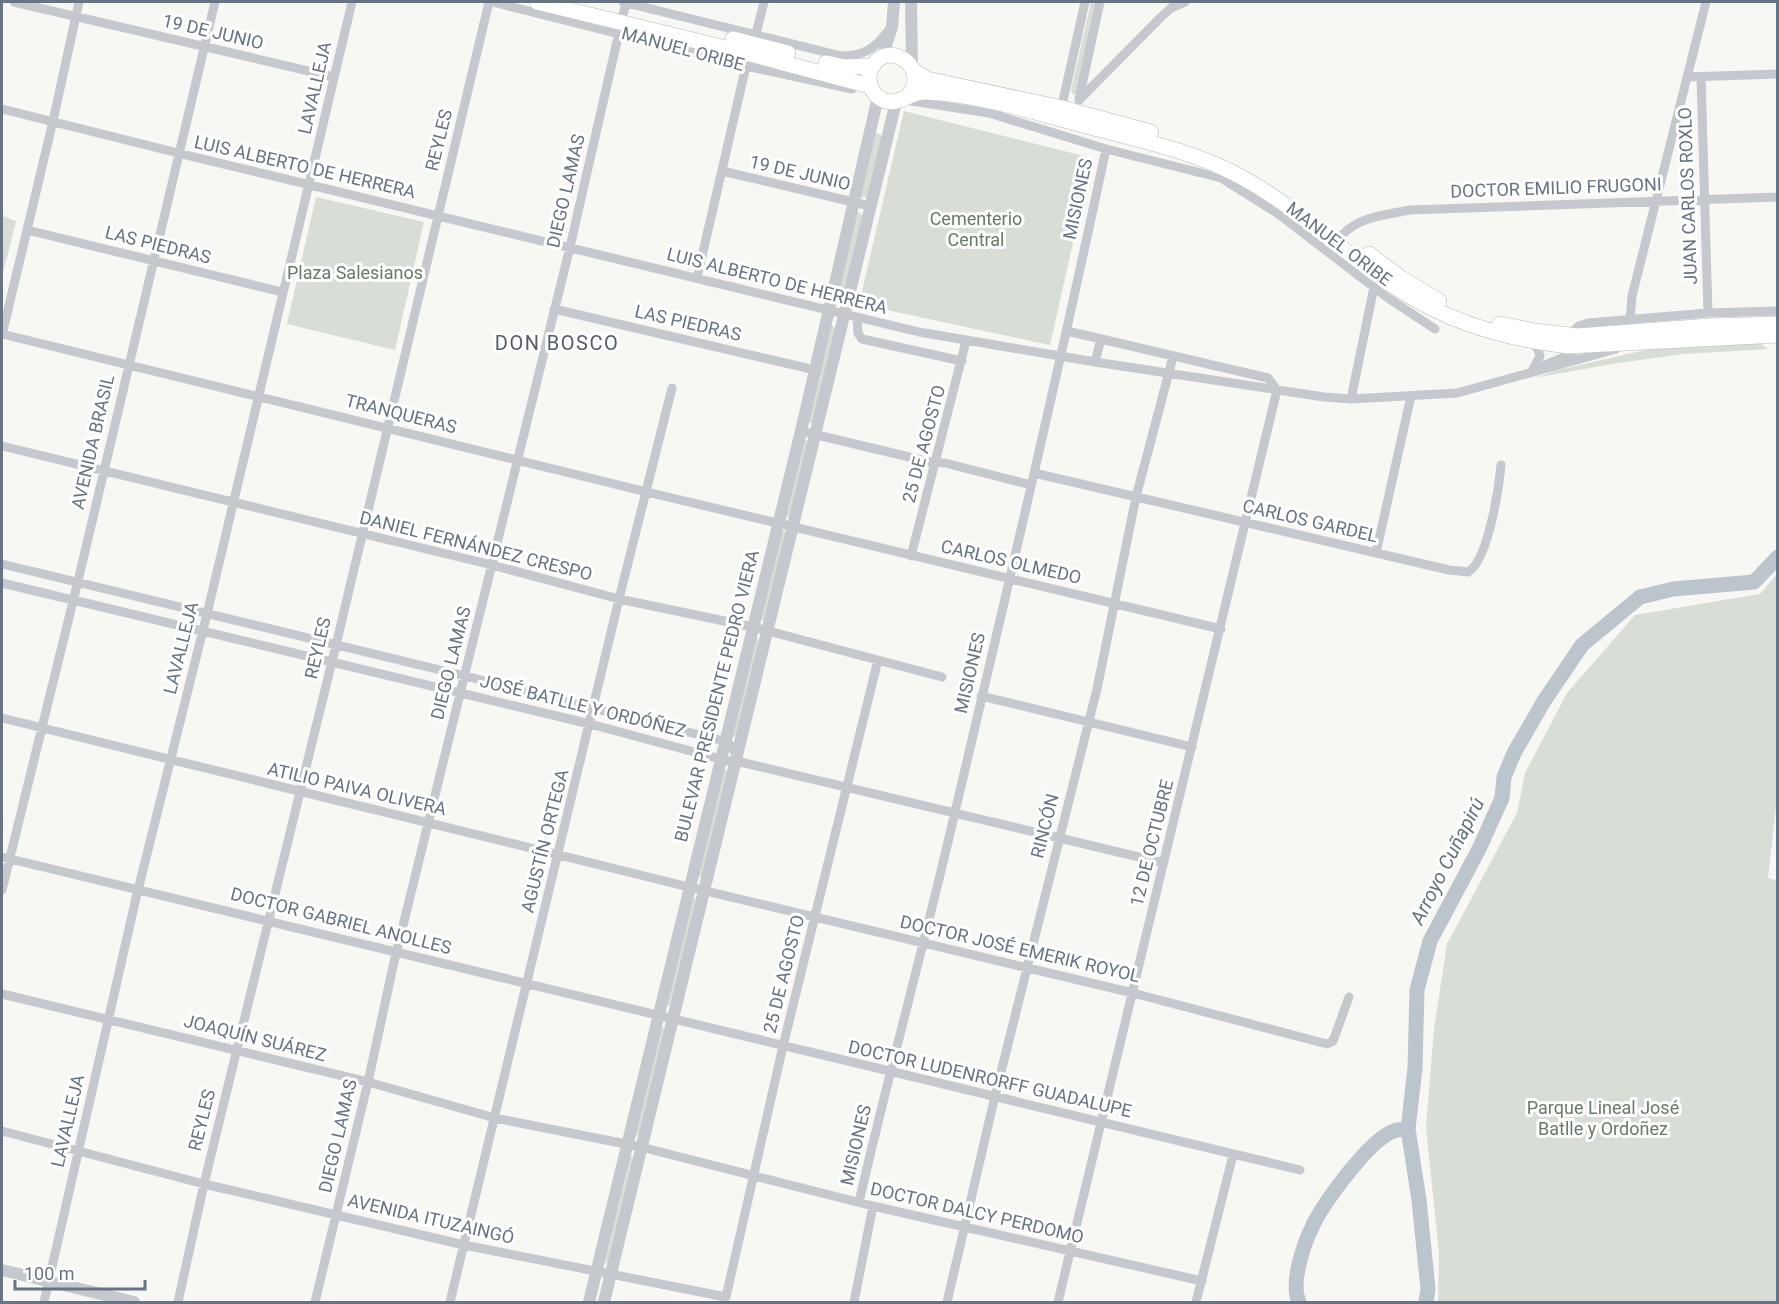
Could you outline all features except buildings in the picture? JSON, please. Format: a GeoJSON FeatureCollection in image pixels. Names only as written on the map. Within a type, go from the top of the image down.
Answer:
{"type":"FeatureCollection","features":[{"type":"Feature","properties":{"kind":"highway","name":"MANUEL ORIBE"},"geometry":{"type":"LineString","coordinates":[[537,2],[623,12],[861,82],[887,101],[924,92],[1070,112],[1197,156],[1222,167],[1287,205],[1388,282],[1413,298],[1444,314],[1489,332],[1534,343],[1568,346],[1778,335]]}},
{"type":"Feature","properties":{"kind":"highway","name":"MANUEL ORIBE"},"geometry":{"type":"LineString","coordinates":[[577,2],[844,67],[877,62],[897,56],[908,62],[912,68],[927,79],[1181,140],[1250,170],[1401,278],[1451,308],[1493,323],[1568,335],[1778,324]]}},
{"type":"Feature","properties":{"kind":"highway"},"geometry":{"type":"LineString","coordinates":[[874,92],[870,75],[877,62]]}},
{"type":"Feature","properties":{"kind":"highway"},"geometry":{"type":"LineString","coordinates":[[902,99],[914,86],[912,68]]}},
{"type":"Feature","properties":{"kind":"street","name":"19 DE JUNIO"},"geometry":{"type":"LineString","coordinates":[[14,2],[334,77]]}},
{"type":"Feature","properties":{"kind":"street"},"geometry":{"type":"LineString","coordinates":[[2,334],[79,2]]}},
{"type":"Feature","properties":{"kind":"street","name":"AVENIDA BRASIL"},"geometry":{"type":"LineString","coordinates":[[2,890],[5,858],[42,728],[215,2]]}},
{"type":"Feature","properties":{"kind":"street","name":"LAVALLEJA"},"geometry":{"type":"LineString","coordinates":[[44,1302],[138,889],[207,614],[352,2]]}},
{"type":"Feature","properties":{"kind":"street","name":"MANUEL ORIBE"},"geometry":{"type":"LineString","coordinates":[[491,2],[623,12],[746,66],[874,92]]}},
{"type":"Feature","properties":{"kind":"street","name":"REYLES"},"geometry":{"type":"LineString","coordinates":[[178,1302],[204,1184],[491,2]]}},
{"type":"Feature","properties":{"kind":"street"},"geometry":{"type":"LineString","coordinates":[[756,34],[764,2]]}},
{"type":"Feature","properties":{"kind":"street"},"geometry":{"type":"LineString","coordinates":[[877,62],[892,27],[894,2]]}},
{"type":"Feature","properties":{"kind":"street"},"geometry":{"type":"LineString","coordinates":[[911,2],[912,68]]}},
{"type":"Feature","properties":{"kind":"street"},"geometry":{"type":"LineString","coordinates":[[1070,112],[1085,2]]}},
{"type":"Feature","properties":{"kind":"street"},"geometry":{"type":"LineString","coordinates":[[1070,112],[1100,2]]}},
{"type":"Feature","properties":{"kind":"street"},"geometry":{"type":"LineString","coordinates":[[1070,112],[1161,17],[1171,8],[1185,2]]}},
{"type":"Feature","properties":{"kind":"street"},"geometry":{"type":"LineString","coordinates":[[1630,320],[1632,296],[1706,2]]}},
{"type":"Feature","properties":{"kind":"street"},"geometry":{"type":"LineString","coordinates":[[623,12],[756,34],[841,56],[855,56],[866,52],[878,44],[892,27]]}},
{"type":"Feature","properties":{"kind":"street","name":"DIEGO LAMAS"},"geometry":{"type":"LineString","coordinates":[[315,1302],[428,823],[570,247],[623,12]]}},
{"type":"Feature","properties":{"kind":"street"},"geometry":{"type":"LineString","coordinates":[[697,278],[746,66]]}},
{"type":"Feature","properties":{"kind":"street"},"geometry":{"type":"LineString","coordinates":[[1687,77],[1778,74]]}},
{"type":"Feature","properties":{"kind":"street","name":"JUAN CARLOS ROXLO"},"geometry":{"type":"LineString","coordinates":[[1701,77],[1708,314]]}},
{"type":"Feature","properties":{"kind":"street","name":"BULEVAR PRESIDENTE PEDRO VIERA"},"geometry":{"type":"LineString","coordinates":[[588,1302],[801,431],[872,123],[874,92]]}},
{"type":"Feature","properties":{"kind":"street","name":"MANUEL ORIBE"},"geometry":{"type":"LineString","coordinates":[[902,99],[989,114],[1106,149],[1209,173],[1237,186],[1435,329]]}},
{"type":"Feature","properties":{"kind":"street","name":"BULEVAR PRESIDENTE PEDRO VIERA"},"geometry":{"type":"LineString","coordinates":[[604,1302],[870,206],[890,130],[902,99]]}},
{"type":"Feature","properties":{"kind":"street","name":"LUIS ALBERTO DE HERRERA"},"geometry":{"type":"LineString","coordinates":[[2,109],[843,315],[966,341],[1095,363],[1324,397],[1351,399],[1457,393],[1532,370],[1554,367],[1632,344]]}},
{"type":"Feature","properties":{"kind":"street"},"geometry":{"type":"LineString","coordinates":[[872,123],[879,133],[890,130]]}},
{"type":"Feature","properties":{"kind":"street","name":"MISIONES"},"geometry":{"type":"LineString","coordinates":[[859,1202],[889,1071],[955,813],[1035,473],[1106,149]]}},
{"type":"Feature","properties":{"kind":"street"},"geometry":{"type":"LineString","coordinates":[[1222,167],[1237,186]]}},
{"type":"Feature","properties":{"kind":"street","name":"19 DE JUNIO"},"geometry":{"type":"LineString","coordinates":[[722,171],[870,206]]}},
{"type":"Feature","properties":{"kind":"street","name":"DOCTOR EMILIO FRUGONI"},"geometry":{"type":"LineString","coordinates":[[1342,235],[1362,220],[1410,210],[1778,197]]}},
{"type":"Feature","properties":{"kind":"street","name":"LAS PIEDRAS"},"geometry":{"type":"LineString","coordinates":[[27,230],[282,292]]}},
{"type":"Feature","properties":{"kind":"street"},"geometry":{"type":"LineString","coordinates":[[1351,399],[1374,287]]}},
{"type":"Feature","properties":{"kind":"street","name":"LAS PIEDRAS"},"geometry":{"type":"LineString","coordinates":[[554,309],[815,370]]}},
{"type":"Feature","properties":{"kind":"street"},"geometry":{"type":"LineString","coordinates":[[1568,335],[1579,326],[1588,323],[1778,311]]}},
{"type":"Feature","properties":{"kind":"street"},"geometry":{"type":"LineString","coordinates":[[857,318],[858,333],[862,339],[962,361]]}},
{"type":"Feature","properties":{"kind":"street"},"geometry":{"type":"LineString","coordinates":[[1067,331],[1268,378],[1277,390]]}},
{"type":"Feature","properties":{"kind":"street","name":"TRANQUERAS"},"geometry":{"type":"LineString","coordinates":[[2,334],[793,527]]}},
{"type":"Feature","properties":{"kind":"street"},"geometry":{"type":"LineString","coordinates":[[1532,370],[1569,355],[1582,345],[1604,334]]}},
{"type":"Feature","properties":{"kind":"street"},"geometry":{"type":"LineString","coordinates":[[1095,363],[1101,339]]}},
{"type":"Feature","properties":{"kind":"street","name":"25 DE AGOSTO"},"geometry":{"type":"LineString","coordinates":[[912,556],[966,341]]}},
{"type":"Feature","properties":{"kind":"street"},"geometry":{"type":"LineString","coordinates":[[1532,370],[1540,356],[1534,343]]}},
{"type":"Feature","properties":{"kind":"street"},"geometry":{"type":"LineString","coordinates":[[1135,368],[1139,348]]}},
{"type":"Feature","properties":{"kind":"street","name":"RINCÓN"},"geometry":{"type":"LineString","coordinates":[[946,1302],[1088,723],[1136,497],[1173,357]]}},
{"type":"Feature","properties":{"kind":"street","name":"AGUSTÍN ORTEGA"},"geometry":{"type":"LineString","coordinates":[[450,1302],[672,388]]}},
{"type":"Feature","properties":{"kind":"street","name":"12 DE OCTUBRE"},"geometry":{"type":"LineString","coordinates":[[1058,1302],[1277,390]]}},
{"type":"Feature","properties":{"kind":"street"},"geometry":{"type":"LineString","coordinates":[[1376,553],[1412,396]]}},
{"type":"Feature","properties":{"kind":"street"},"geometry":{"type":"LineString","coordinates":[[801,431],[1031,485]]}},
{"type":"Feature","properties":{"kind":"street","name":"DANIEL FERNÁNDEZ CRESPO"},"geometry":{"type":"LineString","coordinates":[[2,446],[492,564],[619,599],[753,627],[942,677]]}},
{"type":"Feature","properties":{"kind":"street","name":"CARLOS GARDEL"},"geometry":{"type":"LineString","coordinates":[[1035,473],[1449,570],[1468,572],[1472,570],[1481,555],[1495,511],[1502,465]]}},
{"type":"Feature","properties":{"kind":"street","name":"CARLOS OLMEDO"},"geometry":{"type":"LineString","coordinates":[[793,527],[1221,629]]}},
{"type":"Feature","properties":{"kind":"street","name":"JOSÉ BATLLE Y ORDÓÑEZ"},"geometry":{"type":"LineString","coordinates":[[2,564],[724,741]]}},
{"type":"Feature","properties":{"kind":"street","name":"JOSÉ BATLLE Y ORDÓÑEZ"},"geometry":{"type":"LineString","coordinates":[[2,583],[590,724],[728,761],[736,761],[1164,863]]}},
{"type":"Feature","properties":{"kind":"street","name":"25 DE AGOSTO"},"geometry":{"type":"LineString","coordinates":[[726,1297],[752,1175],[878,660]]}},
{"type":"Feature","properties":{"kind":"street"},"geometry":{"type":"LineString","coordinates":[[981,696],[1192,747]]}},
{"type":"Feature","properties":{"kind":"street","name":"ATILIO PAIVA OLIVERA"},"geometry":{"type":"LineString","coordinates":[[2,718],[704,891]]}},
{"type":"Feature","properties":{"kind":"street"},"geometry":{"type":"LineString","coordinates":[[724,741],[736,751],[736,761]]}},
{"type":"Feature","properties":{"kind":"street","name":"DOCTOR GABRIEL ANOLLES"},"geometry":{"type":"LineString","coordinates":[[5,858],[672,1019]]}},
{"type":"Feature","properties":{"kind":"street","name":"DOCTOR JOSÉ EMERIK ROYOL"},"geometry":{"type":"LineString","coordinates":[[704,891],[1133,993],[1327,1044],[1333,1041],[1348,997]]}},
{"type":"Feature","properties":{"kind":"street","name":"JOAQUÍN SUÁREZ"},"geometry":{"type":"LineString","coordinates":[[2,994],[368,1082],[495,1118],[641,1147]]}},
{"type":"Feature","properties":{"kind":"street","name":"DOCTOR LUDENRORFF GUADALUPE"},"geometry":{"type":"LineString","coordinates":[[672,1019],[1300,1170]]}},
{"type":"Feature","properties":{"kind":"street","name":"AVENIDA ITUZAINGÓ"},"geometry":{"type":"LineString","coordinates":[[2,1131],[204,1184],[464,1245],[726,1297]]}},
{"type":"Feature","properties":{"kind":"street","name":"DOCTOR DALCY PERDOMO"},"geometry":{"type":"LineString","coordinates":[[641,1147],[873,1206],[1202,1281]]}},
{"type":"Feature","properties":{"kind":"street"},"geometry":{"type":"LineString","coordinates":[[1196,1302],[1233,1155]]}},
{"type":"Feature","properties":{"kind":"street"},"geometry":{"type":"LineString","coordinates":[[854,1302],[873,1206]]}},
{"type":"Feature","properties":{"kind":"street"},"geometry":{"type":"LineString","coordinates":[[2,1270],[134,1302]]}},
{"type":"Feature","properties":{"kind":"green space"},"geometry":{"type":"Polygon","coordinates":[[[1091,2],[1097,2],[1076,94],[1073,95],[1071,90],[1091,2]]]}},
{"type":"Feature","properties":{"kind":"green space","name":"Cementerio Central"},"geometry":{"type":"Polygon","coordinates":[[[904,111],[1092,158],[1050,345],[859,304],[904,111]]]}},
{"type":"Feature","properties":{"kind":"green space"},"geometry":{"type":"Polygon","coordinates":[[[876,133],[883,136],[868,196],[863,198],[860,195],[876,133]]]}},
{"type":"Feature","properties":{"kind":"green space","name":"Plaza Salesianos"},"geometry":{"type":"Polygon","coordinates":[[[316,197],[424,222],[395,350],[287,324],[316,197]]]}},
{"type":"Feature","properties":{"kind":"green space"},"geometry":{"type":"Polygon","coordinates":[[[859,212],[863,216],[843,300],[840,301],[835,299],[856,213],[859,212]]]}},
{"type":"Feature","properties":{"kind":"green space"},"geometry":{"type":"Polygon","coordinates":[[[2,216],[16,221],[2,277],[2,216]]]}},
{"type":"Feature","properties":{"kind":"green space"},"geometry":{"type":"Polygon","coordinates":[[[830,324],[835,328],[813,423],[808,423],[830,324]]]}},
{"type":"Feature","properties":{"kind":"green space"},"geometry":{"type":"Polygon","coordinates":[[[1759,342],[1768,349],[1684,354],[1534,378],[1558,370],[1654,348],[1689,348],[1759,342]]]}},
{"type":"Feature","properties":{"kind":"green space"},"geometry":{"type":"Polygon","coordinates":[[[804,438],[808,442],[791,515],[786,517],[804,438]]]}},
{"type":"Feature","properties":{"kind":"green space"},"geometry":{"type":"Polygon","coordinates":[[[782,530],[786,533],[764,620],[760,620],[782,530]]]}},
{"type":"Feature","properties":{"kind":"green space","name":"Parque Lineal José Batlle y Ordoñez"},"geometry":{"type":"Polygon","coordinates":[[[1777,574],[1778,789],[1768,878],[1778,881],[1777,1302],[1438,1302],[1439,1253],[1426,1128],[1434,1029],[1447,944],[1517,813],[1525,773],[1567,693],[1635,615],[1760,594],[1777,574]]]}},
{"type":"Feature","properties":{"kind":"green space"},"geometry":{"type":"Polygon","coordinates":[[[757,638],[760,643],[737,736],[733,737],[731,736],[753,639],[757,638]]]}},
{"type":"Feature","properties":{"kind":"green space"},"geometry":{"type":"Polygon","coordinates":[[[723,768],[728,772],[703,875],[699,877],[696,876],[723,768]]]}},
{"type":"Feature","properties":{"kind":"green space"},"geometry":{"type":"Polygon","coordinates":[[[692,897],[697,901],[670,1005],[667,1006],[665,1004],[692,897]]]}},
{"type":"Feature","properties":{"kind":"green space"},"geometry":{"type":"Polygon","coordinates":[[[660,1027],[665,1029],[640,1134],[635,1136],[660,1027]]]}},
{"type":"Feature","properties":{"kind":"green space"},"geometry":{"type":"Polygon","coordinates":[[[631,1156],[633,1159],[607,1264],[605,1262],[631,1156]]]}},
{"type":"Feature","properties":{"kind":"waterway","name":"Arroyo Cuñapirú"},"geometry":{"type":"LineString","coordinates":[[1426,1302],[1428,1289],[1419,1200],[1408,1129],[1415,1068],[1417,990],[1430,941],[1479,849],[1502,798],[1504,777],[1514,753],[1544,701],[1582,645],[1640,597],[1673,589],[1754,582],[1778,557]]}},
{"type":"Feature","properties":{"kind":"waterway"},"geometry":{"type":"LineString","coordinates":[[1299,1302],[1296,1284],[1299,1262],[1310,1231],[1320,1213],[1338,1186],[1373,1146],[1394,1131],[1408,1129]]}},
{"type":"Feature","properties":{"kind":"district","name":"DON BOSCO"},"geometry":{"type":"Point","coordinates":[557,343]}}]}
